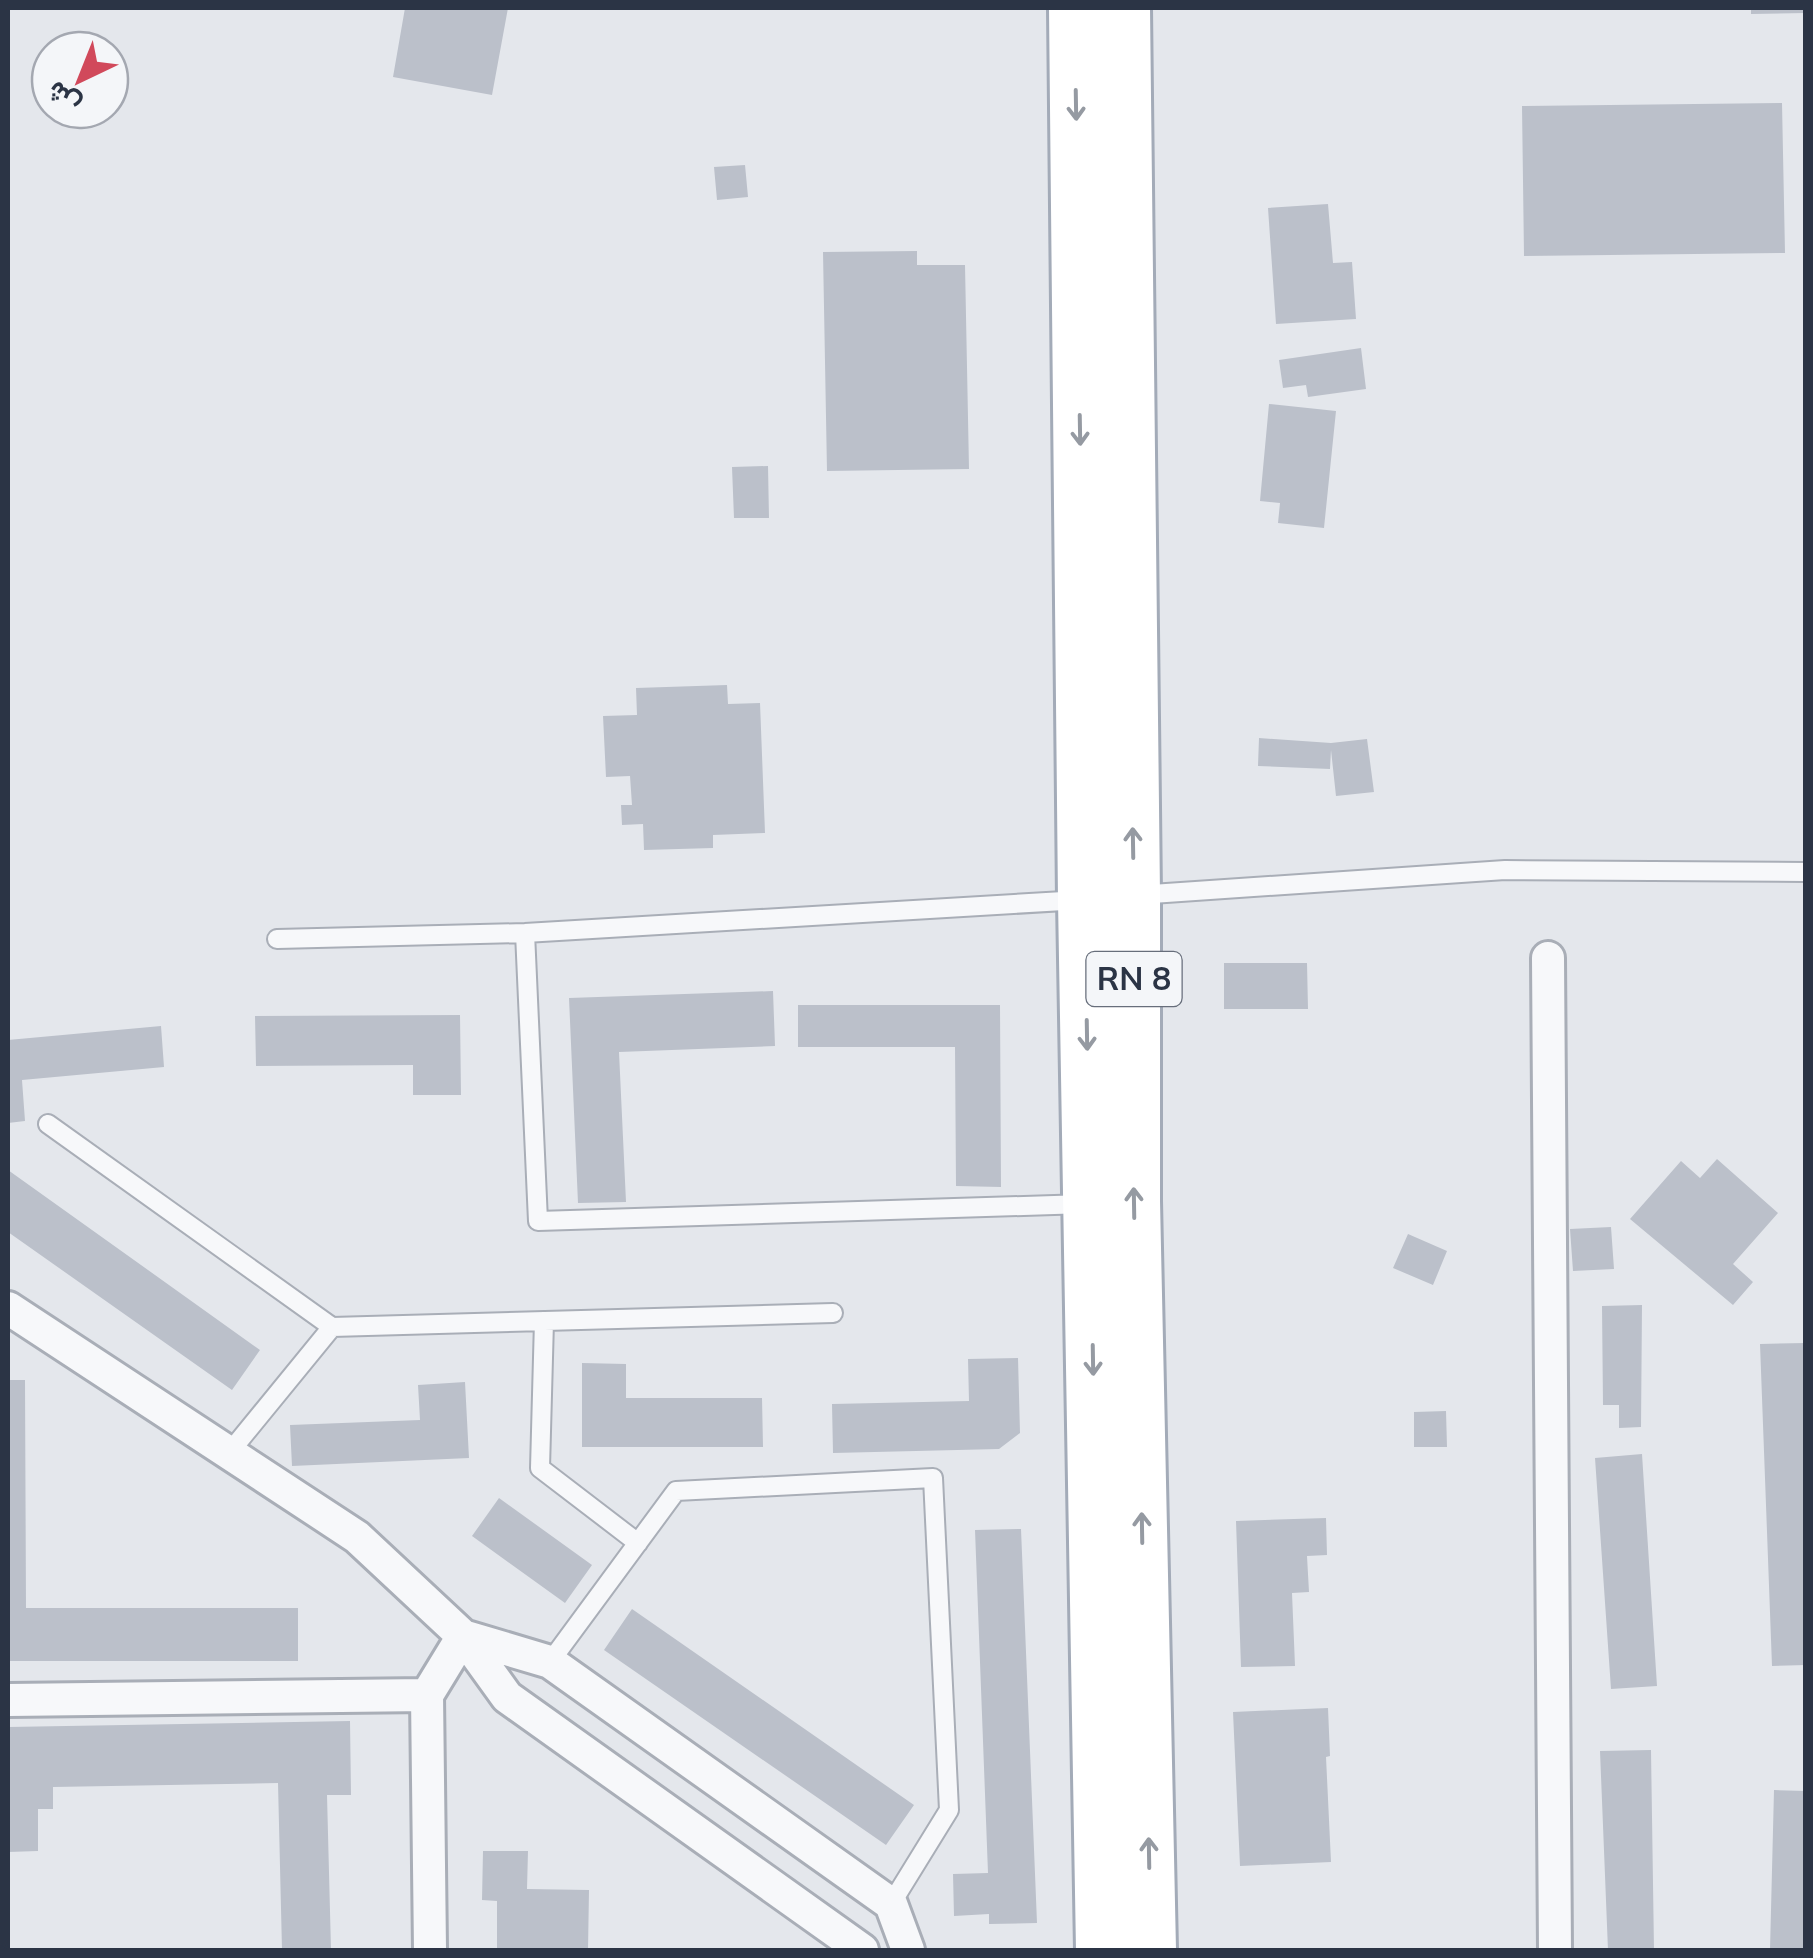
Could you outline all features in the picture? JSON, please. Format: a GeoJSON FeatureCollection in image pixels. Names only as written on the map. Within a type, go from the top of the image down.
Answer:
{"type":"FeatureCollection","features":[{"type":"Feature","properties":{"kind":"main road","name":"RN 8"},"geometry":{"type":"LineString","coordinates":[[1075,8],[1109,898],[1134,1201],[1150,1950]]}},
{"type":"Feature","properties":{"kind":"main road","name":"RN 8"},"geometry":{"type":"LineString","coordinates":[[1102,1950],[1091,1204],[1109,898],[1124,8]]}},
{"type":"Feature","properties":{"kind":"street"},"geometry":{"type":"LineString","coordinates":[[1548,958],[1555,1950]]}},
{"type":"Feature","properties":{"kind":"street"},"geometry":{"type":"LineString","coordinates":[[8,1308],[357,1537],[463,1636],[508,1697],[862,1950]]}},
{"type":"Feature","properties":{"kind":"street"},"geometry":{"type":"LineString","coordinates":[[463,1636],[550,1662],[890,1904],[908,1950]]}},
{"type":"Feature","properties":{"kind":"street"},"geometry":{"type":"LineString","coordinates":[[430,1950],[428,1694],[463,1636]]}},
{"type":"Feature","properties":{"kind":"street"},"geometry":{"type":"LineString","coordinates":[[8,1700],[428,1694]]}},
{"type":"Feature","properties":{"kind":"lane"},"geometry":{"type":"LineString","coordinates":[[277,938],[525,932],[1505,870],[1806,872]]}},
{"type":"Feature","properties":{"kind":"lane"},"geometry":{"type":"LineString","coordinates":[[525,932],[538,1220],[1091,1204]]}},
{"type":"Feature","properties":{"kind":"lane"},"geometry":{"type":"LineString","coordinates":[[48,1124],[332,1327],[833,1312]]}},
{"type":"Feature","properties":{"kind":"lane"},"geometry":{"type":"LineString","coordinates":[[544,1321],[540,1468],[638,1543]]}},
{"type":"Feature","properties":{"kind":"lane"},"geometry":{"type":"LineString","coordinates":[[229,1453],[332,1327]]}},
{"type":"Feature","properties":{"kind":"lane"},"geometry":{"type":"LineString","coordinates":[[550,1662],[676,1491],[933,1478],[948,1810],[890,1904]]}},
{"type":"Feature","properties":{"kind":"building"},"geometry":{"type":"Polygon","coordinates":[[[405,8],[508,8],[492,95],[393,77],[405,8]]]}},
{"type":"Feature","properties":{"kind":"building"},"geometry":{"type":"Polygon","coordinates":[[[1751,8],[1806,8],[1806,13],[1751,14],[1751,8]]]}},
{"type":"Feature","properties":{"kind":"building"},"geometry":{"type":"Polygon","coordinates":[[[1782,103],[1785,253],[1524,256],[1522,106],[1782,103]]]}},
{"type":"Feature","properties":{"kind":"building"},"geometry":{"type":"Polygon","coordinates":[[[745,165],[748,197],[717,200],[714,167],[745,165]]]}},
{"type":"Feature","properties":{"kind":"building"},"geometry":{"type":"Polygon","coordinates":[[[1328,204],[1333,263],[1352,262],[1356,319],[1276,324],[1268,208],[1328,204]]]}},
{"type":"Feature","properties":{"kind":"building"},"geometry":{"type":"Polygon","coordinates":[[[917,251],[917,265],[965,265],[969,469],[827,471],[823,252],[917,251]]]}},
{"type":"Feature","properties":{"kind":"building"},"geometry":{"type":"Polygon","coordinates":[[[1361,348],[1366,389],[1308,397],[1306,385],[1283,388],[1279,360],[1361,348]]]}},
{"type":"Feature","properties":{"kind":"building"},"geometry":{"type":"Polygon","coordinates":[[[1269,404],[1336,411],[1324,528],[1278,523],[1280,503],[1260,501],[1269,404]]]}},
{"type":"Feature","properties":{"kind":"building"},"geometry":{"type":"Polygon","coordinates":[[[768,466],[769,518],[734,518],[732,467],[768,466]]]}},
{"type":"Feature","properties":{"kind":"building"},"geometry":{"type":"Polygon","coordinates":[[[727,685],[728,704],[760,703],[765,833],[713,835],[713,848],[644,850],[643,824],[622,825],[621,805],[632,805],[630,776],[606,777],[603,716],[637,715],[636,688],[727,685]]]}},
{"type":"Feature","properties":{"kind":"building"},"geometry":{"type":"Polygon","coordinates":[[[1259,738],[1331,743],[1367,739],[1374,792],[1336,796],[1331,750],[1330,769],[1258,766],[1259,738]]]}},
{"type":"Feature","properties":{"kind":"building"},"geometry":{"type":"Polygon","coordinates":[[[1224,963],[1307,963],[1308,1009],[1224,1009],[1224,963]]]}},
{"type":"Feature","properties":{"kind":"building"},"geometry":{"type":"Polygon","coordinates":[[[773,991],[775,1046],[619,1052],[626,1202],[578,1203],[569,998],[773,991]]]}},
{"type":"Feature","properties":{"kind":"building"},"geometry":{"type":"Polygon","coordinates":[[[798,1005],[1000,1005],[1001,1187],[956,1186],[955,1047],[798,1047],[798,1005]]]}},
{"type":"Feature","properties":{"kind":"building"},"geometry":{"type":"Polygon","coordinates":[[[460,1015],[461,1095],[413,1095],[413,1065],[256,1066],[255,1016],[460,1015]]]}},
{"type":"Feature","properties":{"kind":"building"},"geometry":{"type":"Polygon","coordinates":[[[161,1026],[164,1067],[22,1080],[25,1121],[8,1123],[8,1040],[161,1026]]]}},
{"type":"Feature","properties":{"kind":"building"},"geometry":{"type":"Polygon","coordinates":[[[1717,1159],[1778,1213],[1733,1264],[1753,1282],[1733,1305],[1630,1219],[1681,1161],[1700,1178],[1717,1159]]]}},
{"type":"Feature","properties":{"kind":"building"},"geometry":{"type":"Polygon","coordinates":[[[8,1170],[260,1350],[232,1390],[8,1232],[8,1170]]]}},
{"type":"Feature","properties":{"kind":"building"},"geometry":{"type":"Polygon","coordinates":[[[1611,1227],[1614,1269],[1573,1271],[1570,1229],[1611,1227]]]}},
{"type":"Feature","properties":{"kind":"building"},"geometry":{"type":"Polygon","coordinates":[[[1408,1234],[1447,1251],[1433,1285],[1393,1268],[1408,1234]]]}},
{"type":"Feature","properties":{"kind":"building"},"geometry":{"type":"Polygon","coordinates":[[[1642,1305],[1641,1427],[1619,1428],[1619,1405],[1603,1405],[1602,1306],[1642,1305]]]}},
{"type":"Feature","properties":{"kind":"building"},"geometry":{"type":"Polygon","coordinates":[[[1806,1343],[1806,1665],[1772,1666],[1760,1344],[1806,1343]]]}},
{"type":"Feature","properties":{"kind":"building"},"geometry":{"type":"Polygon","coordinates":[[[1018,1358],[1020,1433],[999,1449],[833,1453],[832,1404],[969,1401],[968,1359],[1018,1358]]]}},
{"type":"Feature","properties":{"kind":"building"},"geometry":{"type":"Polygon","coordinates":[[[582,1363],[626,1364],[626,1398],[762,1398],[763,1447],[582,1447],[582,1363]]]}},
{"type":"Feature","properties":{"kind":"building"},"geometry":{"type":"Polygon","coordinates":[[[8,1380],[25,1380],[26,1608],[298,1608],[298,1661],[8,1661],[8,1380]]]}},
{"type":"Feature","properties":{"kind":"building"},"geometry":{"type":"Polygon","coordinates":[[[465,1382],[469,1458],[292,1466],[290,1425],[420,1420],[418,1385],[465,1382]]]}},
{"type":"Feature","properties":{"kind":"building"},"geometry":{"type":"Polygon","coordinates":[[[1446,1411],[1447,1447],[1414,1447],[1414,1412],[1446,1411]]]}},
{"type":"Feature","properties":{"kind":"building"},"geometry":{"type":"Polygon","coordinates":[[[1642,1454],[1657,1686],[1611,1689],[1595,1458],[1642,1454]]]}},
{"type":"Feature","properties":{"kind":"building"},"geometry":{"type":"Polygon","coordinates":[[[499,1498],[592,1565],[565,1603],[472,1536],[499,1498]]]}},
{"type":"Feature","properties":{"kind":"building"},"geometry":{"type":"Polygon","coordinates":[[[1326,1518],[1327,1555],[1307,1556],[1309,1592],[1292,1593],[1295,1666],[1241,1667],[1236,1521],[1326,1518]]]}},
{"type":"Feature","properties":{"kind":"building"},"geometry":{"type":"Polygon","coordinates":[[[1021,1529],[1037,1923],[989,1924],[989,1914],[954,1916],[953,1874],[988,1873],[975,1530],[1021,1529]]]}},
{"type":"Feature","properties":{"kind":"building"},"geometry":{"type":"Polygon","coordinates":[[[632,1609],[914,1805],[886,1845],[604,1650],[632,1609]]]}},
{"type":"Feature","properties":{"kind":"building"},"geometry":{"type":"Polygon","coordinates":[[[1328,1708],[1331,1862],[1240,1866],[1233,1712],[1328,1708]]]}},
{"type":"Feature","properties":{"kind":"building"},"geometry":{"type":"Polygon","coordinates":[[[350,1721],[351,1795],[327,1795],[331,1950],[282,1950],[278,1783],[53,1787],[53,1809],[38,1809],[38,1851],[8,1852],[8,1727],[350,1721]]]}},
{"type":"Feature","properties":{"kind":"building"},"geometry":{"type":"Polygon","coordinates":[[[1651,1750],[1654,1950],[1608,1950],[1600,1751],[1651,1750]]]}},
{"type":"Feature","properties":{"kind":"building"},"geometry":{"type":"Polygon","coordinates":[[[1774,1790],[1806,1791],[1806,1950],[1770,1950],[1774,1790]]]}},
{"type":"Feature","properties":{"kind":"building"},"geometry":{"type":"Polygon","coordinates":[[[483,1851],[528,1851],[527,1889],[589,1890],[588,1950],[497,1950],[497,1901],[482,1900],[483,1851]]]}}]}
